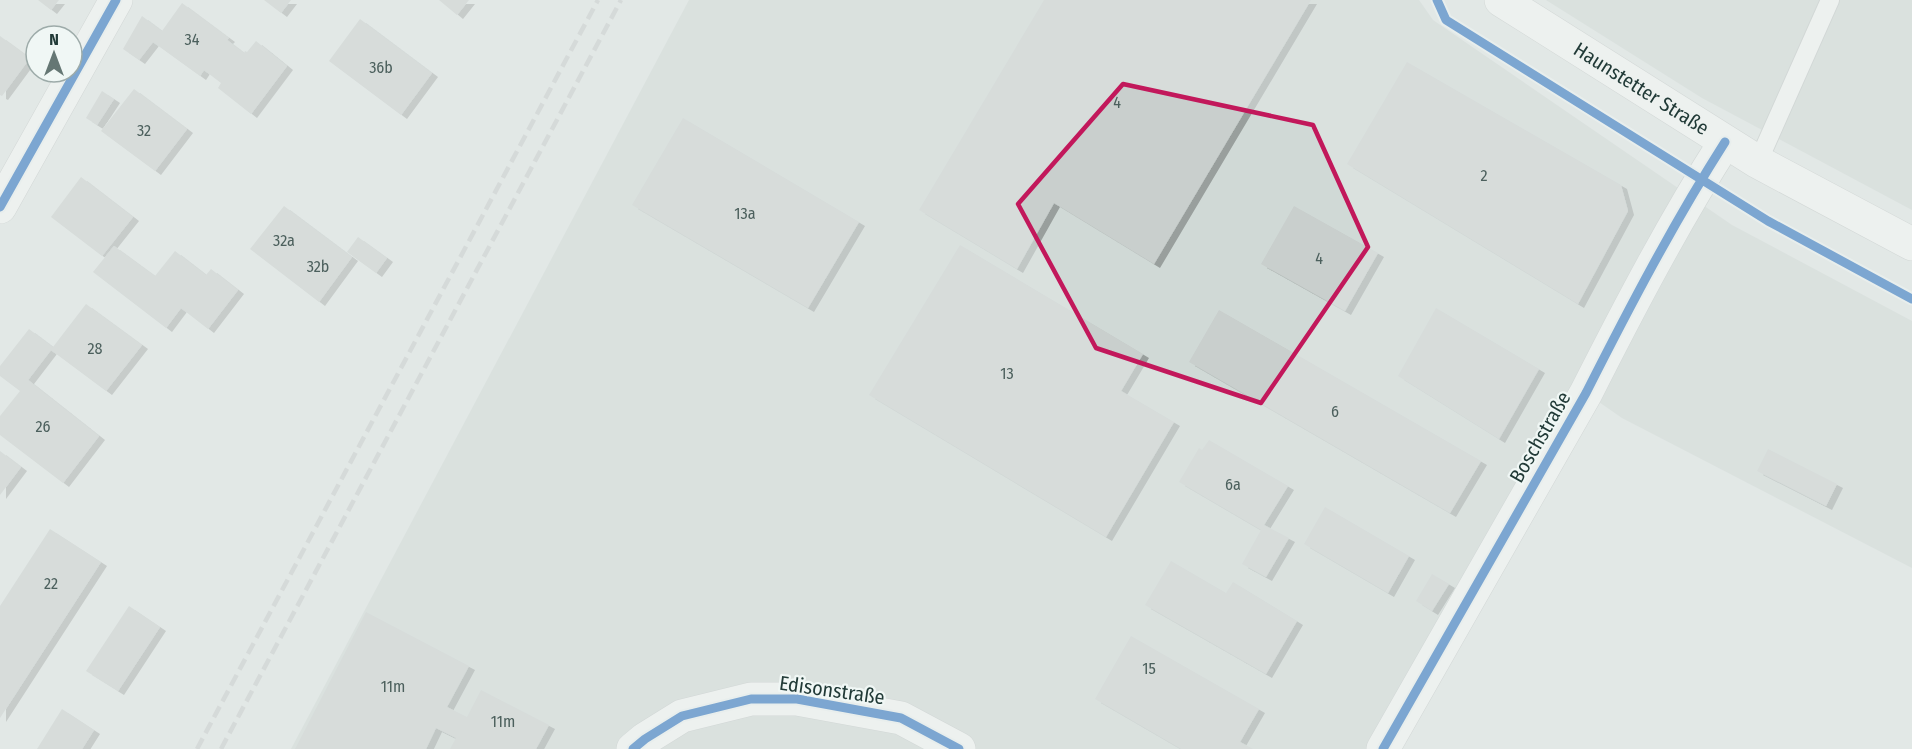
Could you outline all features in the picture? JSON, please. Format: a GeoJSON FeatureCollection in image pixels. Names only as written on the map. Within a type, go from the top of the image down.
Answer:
{"type":"FeatureCollection","features":[{"type":"Feature","properties":{"kind":"street"},"geometry":{"type":"LineString","coordinates":[[0,207],[116,0]]}},
{"type":"Feature","properties":{"kind":"street","name":"Haunstetter Straße"},"geometry":{"type":"LineString","coordinates":[[1501,0],[1758,162],[1912,244]]}},
{"type":"Feature","properties":{"kind":"street","name":"Boschstraße"},"geometry":{"type":"LineString","coordinates":[[1383,749],[1586,393],[1701,179],[1725,142]]}},
{"type":"Feature","properties":{"kind":"street","name":"Edisonstraße"},"geometry":{"type":"LineString","coordinates":[[633,749],[682,716],[751,699],[797,699],[901,718],[959,749]]}},
{"type":"Feature","properties":{"kind":"lane"},"geometry":{"type":"LineString","coordinates":[[1758,162],[1830,0]]}},
{"type":"Feature","properties":{"kind":"highlighted area"},"geometry":{"type":"Polygon","coordinates":[[[1123,84],[1313,125],[1368,247],[1261,403],[1096,348],[1018,204],[1123,84]]]}},
{"type":"Feature","properties":{"kind":"shaded area"},"geometry":{"type":"Polygon","coordinates":[[[689,0],[1419,0],[1433,20],[1732,225],[1912,321],[1912,568],[1622,418],[1586,393],[1384,749],[291,749],[689,0]]]}},
{"type":"Feature","properties":{"kind":"shaded area"},"geometry":{"type":"Polygon","coordinates":[[[1546,0],[1912,0],[1912,210],[1702,98],[1546,0]]]}},
{"type":"Feature","properties":{"kind":"building"},"geometry":{"type":"Polygon","coordinates":[[[38,0],[59,0],[51,10],[38,0]]]}},
{"type":"Feature","properties":{"kind":"building"},"geometry":{"type":"Polygon","coordinates":[[[264,0],[291,0],[281,13],[264,0]]]}},
{"type":"Feature","properties":{"kind":"building"},"geometry":{"type":"Polygon","coordinates":[[[439,0],[469,0],[457,15],[439,0]]]}},
{"type":"Feature","properties":{"kind":"building"},"geometry":{"type":"Polygon","coordinates":[[[1044,0],[1311,0],[1154,264],[1054,203],[1017,269],[919,210],[1044,0]]]}},
{"type":"Feature","properties":{"kind":"building"},"geometry":{"type":"Polygon","coordinates":[[[182,3],[229,38],[227,40],[244,53],[256,41],[287,66],[251,114],[218,88],[221,83],[204,70],[200,76],[153,42],[139,60],[123,49],[142,16],[162,31],[182,3]]]}},
{"type":"Feature","properties":{"kind":"building"},"geometry":{"type":"Polygon","coordinates":[[[360,19],[432,73],[401,115],[329,61],[360,19]]]}},
{"type":"Feature","properties":{"kind":"building"},"geometry":{"type":"Polygon","coordinates":[[[0,36],[24,54],[24,66],[2,96],[0,95],[0,36]]]}},
{"type":"Feature","properties":{"kind":"building"},"geometry":{"type":"Polygon","coordinates":[[[1407,62],[1621,185],[1628,211],[1578,304],[1347,164],[1407,62]]]}},
{"type":"Feature","properties":{"kind":"building"},"geometry":{"type":"Polygon","coordinates":[[[134,89],[187,129],[155,171],[101,131],[134,89]]]}},
{"type":"Feature","properties":{"kind":"building"},"geometry":{"type":"Polygon","coordinates":[[[102,91],[114,99],[97,125],[86,118],[102,91]]]}},
{"type":"Feature","properties":{"kind":"building"},"geometry":{"type":"Polygon","coordinates":[[[683,118],[859,222],[808,308],[632,205],[683,118]]]}},
{"type":"Feature","properties":{"kind":"building"},"geometry":{"type":"Polygon","coordinates":[[[81,177],[133,217],[102,256],[51,217],[81,177]]]}},
{"type":"Feature","properties":{"kind":"building"},"geometry":{"type":"Polygon","coordinates":[[[284,206],[352,257],[319,302],[250,249],[284,206]]]}},
{"type":"Feature","properties":{"kind":"building"},"geometry":{"type":"Polygon","coordinates":[[[1294,206],[1378,253],[1345,311],[1261,264],[1294,206]]]}},
{"type":"Feature","properties":{"kind":"building"},"geometry":{"type":"Polygon","coordinates":[[[358,237],[387,258],[376,273],[347,252],[358,237]]]}},
{"type":"Feature","properties":{"kind":"building"},"geometry":{"type":"Polygon","coordinates":[[[960,245],[1143,354],[1121,391],[1174,422],[1106,537],[869,395],[960,245]]]}},
{"type":"Feature","properties":{"kind":"building"},"geometry":{"type":"Polygon","coordinates":[[[114,246],[155,276],[175,251],[206,275],[211,269],[238,290],[208,329],[181,308],[166,328],[93,272],[114,246]]]}},
{"type":"Feature","properties":{"kind":"building"},"geometry":{"type":"Polygon","coordinates":[[[86,304],[142,345],[106,391],[51,350],[28,380],[99,436],[63,483],[0,435],[0,416],[20,391],[0,376],[0,366],[29,329],[53,347],[86,304]]]}},
{"type":"Feature","properties":{"kind":"building"},"geometry":{"type":"Polygon","coordinates":[[[1436,308],[1539,369],[1499,439],[1398,376],[1436,308]]]}},
{"type":"Feature","properties":{"kind":"building"},"geometry":{"type":"Polygon","coordinates":[[[1219,310],[1481,461],[1450,513],[1189,362],[1219,310]]]}},
{"type":"Feature","properties":{"kind":"building"},"geometry":{"type":"Polygon","coordinates":[[[1209,440],[1288,486],[1264,525],[1289,538],[1266,577],[1242,564],[1261,530],[1179,482],[1199,448],[1202,450],[1209,440]]]}},
{"type":"Feature","properties":{"kind":"building"},"geometry":{"type":"Polygon","coordinates":[[[1768,449],[1837,484],[1826,506],[1757,471],[1768,449]]]}},
{"type":"Feature","properties":{"kind":"building"},"geometry":{"type":"Polygon","coordinates":[[[0,451],[21,467],[0,495],[0,451]]]}},
{"type":"Feature","properties":{"kind":"building"},"geometry":{"type":"Polygon","coordinates":[[[1325,507],[1409,556],[1388,593],[1304,544],[1325,507]]]}},
{"type":"Feature","properties":{"kind":"building"},"geometry":{"type":"Polygon","coordinates":[[[50,529],[101,562],[0,718],[0,606],[50,529]]]}},
{"type":"Feature","properties":{"kind":"building"},"geometry":{"type":"Polygon","coordinates":[[[1171,561],[1226,593],[1233,582],[1297,621],[1266,674],[1145,605],[1171,561]]]}},
{"type":"Feature","properties":{"kind":"building"},"geometry":{"type":"Polygon","coordinates":[[[1432,574],[1449,584],[1432,611],[1416,601],[1432,574]]]}},
{"type":"Feature","properties":{"kind":"building"},"geometry":{"type":"Polygon","coordinates":[[[129,606],[160,627],[118,691],[86,671],[129,606]]]}},
{"type":"Feature","properties":{"kind":"building"},"geometry":{"type":"Polygon","coordinates":[[[366,612],[469,666],[447,707],[467,717],[481,690],[549,725],[536,749],[450,749],[456,738],[436,728],[426,749],[295,749],[366,612]]]}},
{"type":"Feature","properties":{"kind":"building"},"geometry":{"type":"Polygon","coordinates":[[[1131,636],[1259,709],[1240,742],[1253,749],[1181,749],[1095,699],[1131,636]]]}},
{"type":"Feature","properties":{"kind":"building"},"geometry":{"type":"Polygon","coordinates":[[[62,709],[94,730],[82,749],[37,749],[62,709]]]}},
{"type":"Feature","properties":{"kind":"railway"},"geometry":{"type":"LineString","coordinates":[[197,749],[598,0]]}},
{"type":"Feature","properties":{"kind":"railway"},"geometry":{"type":"LineString","coordinates":[[221,749],[621,0]]}},
{"type":"Feature","properties":{"kind":"cycle path"},"geometry":{"type":"LineString","coordinates":[[0,207],[116,0]]}},
{"type":"Feature","properties":{"kind":"cycle path"},"geometry":{"type":"LineString","coordinates":[[1437,0],[1446,20],[1768,221],[1912,299]]}},
{"type":"Feature","properties":{"kind":"cycle path"},"geometry":{"type":"LineString","coordinates":[[1383,749],[1586,393],[1670,234],[1725,142]]}},
{"type":"Feature","properties":{"kind":"cycle path"},"geometry":{"type":"LineString","coordinates":[[633,749],[682,716],[751,699],[797,699],[901,718],[959,749]]}}]}
